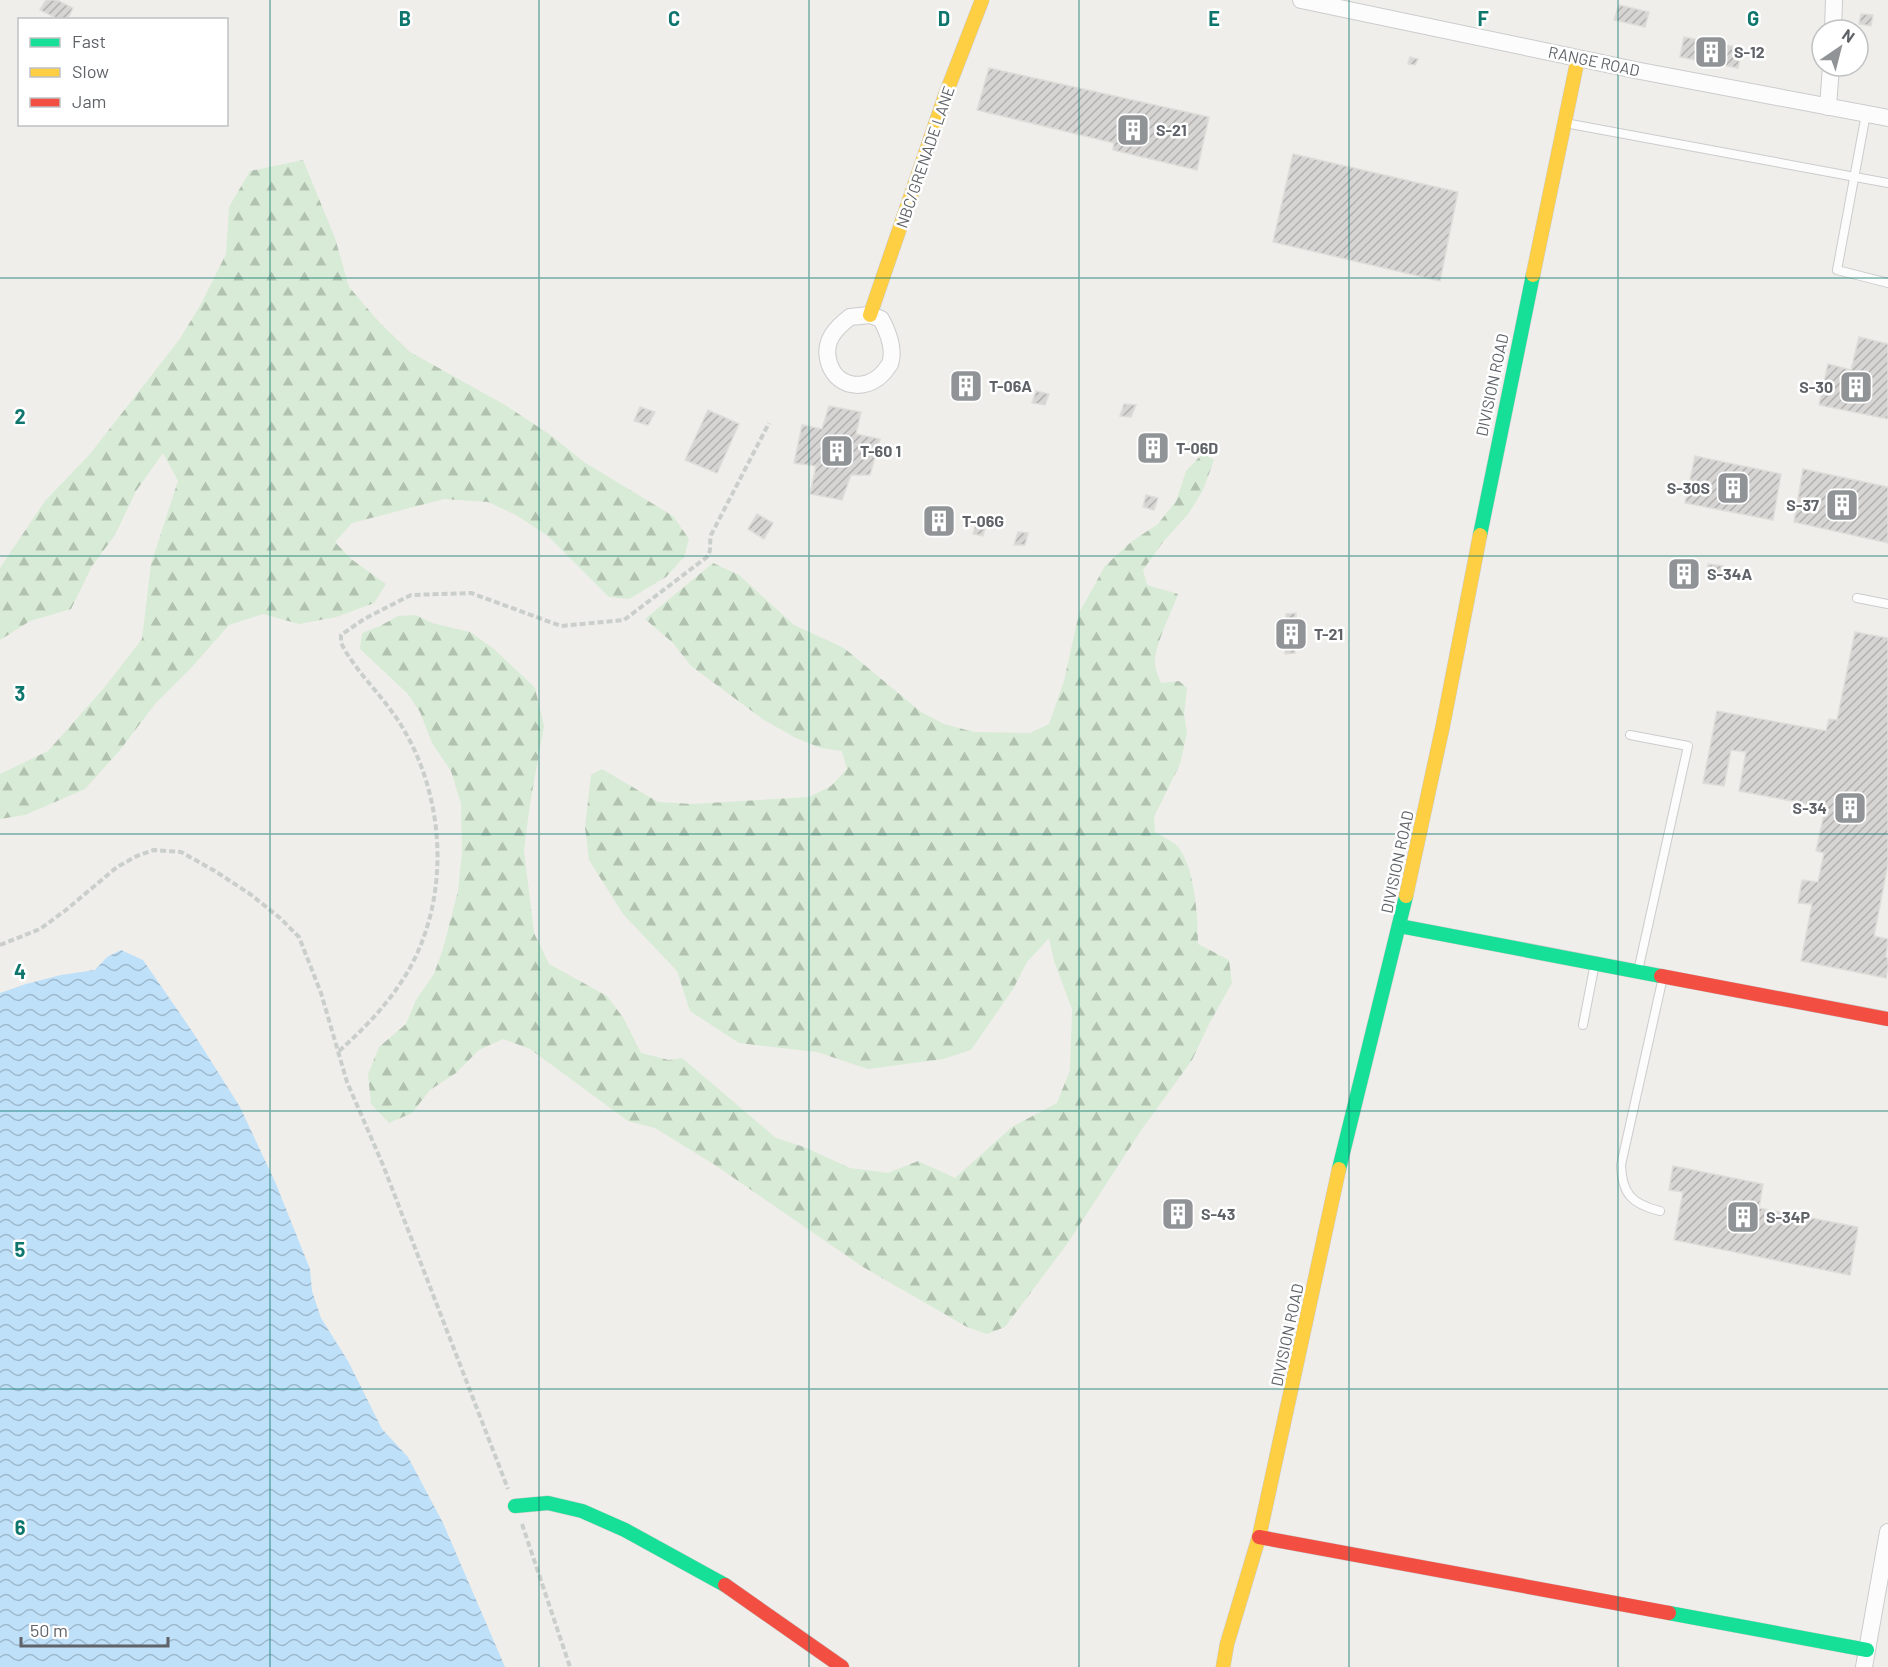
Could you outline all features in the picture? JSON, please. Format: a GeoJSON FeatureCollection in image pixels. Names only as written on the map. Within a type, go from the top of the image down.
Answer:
{"type":"FeatureCollection","features":[{"type":"Feature","properties":{"kind":"street","name":"NBC/GRENADE LANE"},"geometry":{"type":"LineString","coordinates":[[870,315],[945,96],[982,0]]}},
{"type":"Feature","properties":{"kind":"street","name":"RANGE ROAD"},"geometry":{"type":"LineString","coordinates":[[1301,0],[1578,58],[1888,118]]}},
{"type":"Feature","properties":{"kind":"street"},"geometry":{"type":"LineString","coordinates":[[1833,18],[1834,0]]}},
{"type":"Feature","properties":{"kind":"street","name":"DIVISION ROAD"},"geometry":{"type":"LineString","coordinates":[[1223,1667],[1227,1644],[1259,1537],[1341,1161],[1400,926],[1578,58]]}},
{"type":"Feature","properties":{"kind":"street"},"geometry":{"type":"LineString","coordinates":[[1828,107],[1830,78]]}},
{"type":"Feature","properties":{"kind":"street"},"geometry":{"type":"LineString","coordinates":[[870,315],[881,319],[889,335],[890,365],[878,379],[864,386],[844,384],[831,370],[827,352],[830,337],[850,316],[870,315]]}},
{"type":"Feature","properties":{"kind":"street"},"geometry":{"type":"LineString","coordinates":[[1400,926],[1888,1020]]}},
{"type":"Feature","properties":{"kind":"street"},"geometry":{"type":"LineString","coordinates":[[515,1506],[548,1503],[582,1511],[625,1530],[716,1579],[842,1667]]}},
{"type":"Feature","properties":{"kind":"street"},"geometry":{"type":"LineString","coordinates":[[1259,1537],[1745,1626],[1865,1659],[1888,1532]]}},
{"type":"Feature","properties":{"kind":"lane"},"geometry":{"type":"LineString","coordinates":[[1866,114],[1856,178],[1837,270],[1888,283]]}},
{"type":"Feature","properties":{"kind":"lane"},"geometry":{"type":"LineString","coordinates":[[1564,123],[1888,183]]}},
{"type":"Feature","properties":{"kind":"lane"},"geometry":{"type":"LineString","coordinates":[[1857,598],[1888,604]]}},
{"type":"Feature","properties":{"kind":"lane"},"geometry":{"type":"LineString","coordinates":[[1630,735],[1688,746],[1638,971]]}},
{"type":"Feature","properties":{"kind":"lane"},"geometry":{"type":"LineString","coordinates":[[1583,1025],[1595,963]]}},
{"type":"Feature","properties":{"kind":"lane"},"geometry":{"type":"LineString","coordinates":[[1660,1210],[1644,1207],[1629,1197],[1621,1181],[1621,1165],[1664,976]]}},
{"type":"Feature","properties":{"kind":"path"},"geometry":{"type":"LineString","coordinates":[[339,1052],[374,1018],[407,972],[420,945],[427,923],[437,874],[435,822],[418,759],[400,724],[353,663],[341,643],[341,635],[349,628],[411,595],[471,593],[561,626],[624,620],[710,554],[711,535],[769,423]]}},
{"type":"Feature","properties":{"kind":"path"},"geometry":{"type":"LineString","coordinates":[[0,945],[40,929],[117,867],[136,856],[154,850],[181,852],[215,871],[250,894],[299,937],[321,993],[347,1082],[383,1166],[536,1561],[570,1667]]}},
{"type":"Feature","properties":{"kind":"green space"},"geometry":{"type":"Polygon","coordinates":[[[303,160],[335,238],[349,287],[380,323],[410,352],[505,405],[549,434],[584,462],[673,516],[689,539],[684,557],[666,577],[629,599],[609,597],[548,536],[516,515],[488,502],[444,499],[352,523],[335,542],[351,559],[386,584],[374,603],[336,617],[299,624],[263,614],[229,625],[155,704],[120,750],[85,789],[25,815],[0,819],[0,774],[48,751],[104,688],[142,639],[151,564],[178,481],[163,453],[136,491],[115,535],[92,566],[71,609],[30,621],[0,640],[0,568],[45,501],[90,454],[179,340],[200,306],[226,254],[229,207],[250,171],[303,160]]]}},
{"type":"Feature","properties":{"kind":"green space"},"geometry":{"type":"Polygon","coordinates":[[[1203,453],[1214,460],[1203,490],[1189,513],[1163,542],[1143,570],[1147,585],[1178,594],[1160,638],[1155,666],[1161,683],[1179,681],[1187,688],[1184,714],[1187,733],[1180,764],[1154,817],[1155,832],[1178,847],[1188,867],[1196,907],[1198,944],[1229,960],[1232,983],[1192,1060],[1142,1129],[1067,1244],[1005,1327],[987,1334],[967,1327],[863,1267],[715,1165],[655,1128],[628,1121],[530,1049],[503,1039],[479,1050],[456,1073],[430,1090],[412,1113],[389,1123],[371,1104],[368,1074],[379,1047],[406,1024],[416,1000],[434,974],[458,891],[462,852],[461,804],[451,771],[432,743],[420,712],[407,693],[360,649],[362,633],[398,616],[416,615],[432,623],[470,632],[494,649],[535,688],[544,726],[524,850],[534,933],[549,964],[607,996],[624,1019],[641,1053],[669,1060],[682,1058],[776,1138],[804,1147],[850,1168],[888,1173],[918,1161],[955,1178],[1012,1127],[1057,1103],[1070,1070],[1072,1009],[1054,961],[1049,938],[1027,962],[1013,989],[971,1050],[943,1059],[868,1069],[817,1052],[739,1043],[690,1011],[677,971],[623,914],[589,860],[585,827],[591,775],[602,769],[658,802],[692,804],[809,797],[831,786],[847,769],[842,751],[821,748],[796,738],[764,720],[691,666],[673,643],[645,619],[713,563],[739,575],[794,625],[844,648],[921,712],[944,724],[974,732],[1030,733],[1049,724],[1064,681],[1079,613],[1105,566],[1131,542],[1158,524],[1176,501],[1186,471],[1203,453]]]}},
{"type":"Feature","properties":{"kind":"water"},"geometry":{"type":"Polygon","coordinates":[[[121,950],[143,960],[240,1107],[276,1184],[310,1269],[312,1291],[321,1318],[348,1361],[382,1429],[408,1457],[443,1523],[505,1667],[0,1667],[0,993],[61,975],[95,970],[107,957],[121,950]]]}},
{"type":"Feature","properties":{"kind":"building"},"geometry":{"type":"Polygon","coordinates":[[[46,0],[57,0],[73,8],[68,18],[56,18],[40,10],[46,0]]]}},
{"type":"Feature","properties":{"kind":"building"},"geometry":{"type":"Polygon","coordinates":[[[1619,5],[1649,12],[1645,27],[1614,20],[1619,5]]]}},
{"type":"Feature","properties":{"kind":"building"},"geometry":{"type":"Polygon","coordinates":[[[1861,14],[1873,15],[1871,26],[1870,18],[1860,18],[1861,14]]]}},
{"type":"Feature","properties":{"kind":"building","name":"S-12"},"geometry":{"type":"Polygon","coordinates":[[[1684,37],[1742,48],[1738,68],[1680,57],[1684,37]]]}},
{"type":"Feature","properties":{"kind":"building"},"geometry":{"type":"Polygon","coordinates":[[[1410,57],[1418,59],[1415,65],[1408,64],[1410,57]]]}},
{"type":"Feature","properties":{"kind":"building","name":"S-21"},"geometry":{"type":"Polygon","coordinates":[[[989,68],[1209,117],[1197,170],[1113,150],[1114,143],[977,110],[989,68]]]}},
{"type":"Feature","properties":{"kind":"building"},"geometry":{"type":"Polygon","coordinates":[[[1293,154],[1458,192],[1440,281],[1273,242],[1293,154]]]}},
{"type":"Feature","properties":{"kind":"building","name":"S-30"},"geometry":{"type":"Polygon","coordinates":[[[1859,337],[1888,344],[1888,419],[1819,405],[1828,364],[1851,370],[1859,337]]]}},
{"type":"Feature","properties":{"kind":"building","name":"T-06A"},"geometry":{"type":"Polygon","coordinates":[[[962,378],[973,382],[970,393],[958,391],[962,378]]]}},
{"type":"Feature","properties":{"kind":"building"},"geometry":{"type":"Polygon","coordinates":[[[1036,391],[1049,394],[1045,405],[1032,403],[1036,391]]]}},
{"type":"Feature","properties":{"kind":"building"},"geometry":{"type":"Polygon","coordinates":[[[1124,404],[1136,405],[1131,417],[1120,416],[1124,404]]]}},
{"type":"Feature","properties":{"kind":"building","name":"T-60 1"},"geometry":{"type":"Polygon","coordinates":[[[829,406],[861,412],[856,434],[880,439],[870,475],[851,475],[842,500],[810,494],[816,466],[794,463],[802,425],[822,429],[829,406]]]}},
{"type":"Feature","properties":{"kind":"building"},"geometry":{"type":"Polygon","coordinates":[[[640,407],[655,412],[648,425],[634,421],[640,407]]]}},
{"type":"Feature","properties":{"kind":"building"},"geometry":{"type":"Polygon","coordinates":[[[708,410],[739,424],[717,473],[685,460],[708,410]]]}},
{"type":"Feature","properties":{"kind":"building","name":"T-06D"},"geometry":{"type":"Polygon","coordinates":[[[1150,439],[1161,444],[1155,457],[1145,453],[1150,439]]]}},
{"type":"Feature","properties":{"kind":"building","name":"S-30S"},"geometry":{"type":"Polygon","coordinates":[[[1695,456],[1781,474],[1773,520],[1685,503],[1695,456]]]}},
{"type":"Feature","properties":{"kind":"building","name":"S-37"},"geometry":{"type":"Polygon","coordinates":[[[1803,469],[1888,487],[1888,543],[1794,522],[1803,469]]]}},
{"type":"Feature","properties":{"kind":"building"},"geometry":{"type":"Polygon","coordinates":[[[1146,495],[1158,498],[1154,510],[1143,507],[1146,495]]]}},
{"type":"Feature","properties":{"kind":"building","name":"T-06G"},"geometry":{"type":"Polygon","coordinates":[[[935,513],[948,515],[943,529],[930,527],[935,513]]]}},
{"type":"Feature","properties":{"kind":"building"},"geometry":{"type":"Polygon","coordinates":[[[757,514],[773,523],[764,539],[748,529],[757,514]]]}},
{"type":"Feature","properties":{"kind":"building"},"geometry":{"type":"Polygon","coordinates":[[[976,523],[986,525],[983,536],[973,534],[976,523]]]}},
{"type":"Feature","properties":{"kind":"building"},"geometry":{"type":"Polygon","coordinates":[[[1018,532],[1028,533],[1025,545],[1014,545],[1018,532]]]}},
{"type":"Feature","properties":{"kind":"building","name":"S-34A"},"geometry":{"type":"Polygon","coordinates":[[[1671,562],[1700,568],[1696,586],[1668,580],[1671,562]]]}},
{"type":"Feature","properties":{"kind":"building"},"geometry":{"type":"Polygon","coordinates":[[[1708,564],[1723,566],[1722,575],[1707,572],[1708,564]]]}},
{"type":"Feature","properties":{"kind":"building","name":"T-21"},"geometry":{"type":"Polygon","coordinates":[[[1296,613],[1295,653],[1285,654],[1286,614],[1296,613]]]}},
{"type":"Feature","properties":{"kind":"building","name":"S-34"},"geometry":{"type":"Polygon","coordinates":[[[1855,632],[1888,638],[1888,864],[1874,936],[1888,939],[1886,978],[1801,961],[1812,904],[1798,903],[1802,880],[1818,882],[1824,853],[1816,851],[1824,814],[1812,812],[1813,805],[1739,791],[1746,752],[1731,750],[1724,786],[1703,783],[1717,711],[1826,731],[1829,719],[1837,720],[1855,632]]]}},
{"type":"Feature","properties":{"kind":"building","name":"S-34P"},"geometry":{"type":"Polygon","coordinates":[[[1673,1166],[1763,1184],[1759,1208],[1858,1227],[1850,1275],[1674,1240],[1683,1192],[1669,1190],[1673,1166]]]}},
{"type":"Feature","properties":{"kind":"building","name":"S-43"},"geometry":{"type":"Polygon","coordinates":[[[1170,1207],[1191,1210],[1187,1222],[1166,1219],[1170,1207]]]}},
{"type":"Feature","properties":{"kind":"traffic: fast"},"geometry":{"type":"LineString","coordinates":[[1480,535],[1533,275]]}},
{"type":"Feature","properties":{"kind":"traffic: fast"},"geometry":{"type":"LineString","coordinates":[[1339,1169],[1406,896]]}},
{"type":"Feature","properties":{"kind":"traffic: fast"},"geometry":{"type":"LineString","coordinates":[[1400,926],[1661,976]]}},
{"type":"Feature","properties":{"kind":"traffic: fast"},"geometry":{"type":"LineString","coordinates":[[515,1506],[548,1503],[582,1511],[625,1530],[725,1585]]}},
{"type":"Feature","properties":{"kind":"traffic: fast"},"geometry":{"type":"LineString","coordinates":[[1669,1613],[1867,1650]]}},
{"type":"Feature","properties":{"kind":"traffic: slow"},"geometry":{"type":"LineString","coordinates":[[870,315],[945,96],[982,0]]}},
{"type":"Feature","properties":{"kind":"traffic: slow"},"geometry":{"type":"LineString","coordinates":[[1533,275],[1578,58]]}},
{"type":"Feature","properties":{"kind":"traffic: slow"},"geometry":{"type":"LineString","coordinates":[[1406,896],[1443,725],[1480,535]]}},
{"type":"Feature","properties":{"kind":"traffic: slow"},"geometry":{"type":"LineString","coordinates":[[1223,1667],[1227,1644],[1259,1537],[1339,1169]]}},
{"type":"Feature","properties":{"kind":"traffic: jam"},"geometry":{"type":"LineString","coordinates":[[1661,976],[1888,1019]]}},
{"type":"Feature","properties":{"kind":"traffic: jam"},"geometry":{"type":"LineString","coordinates":[[1259,1537],[1669,1613]]}},
{"type":"Feature","properties":{"kind":"traffic: jam"},"geometry":{"type":"LineString","coordinates":[[725,1585],[842,1667]]}},
{"type":"Feature","properties":{"kind":"place","name":"S-12"},"geometry":{"type":"Point","coordinates":[1711,52]}},
{"type":"Feature","properties":{"kind":"place","name":"S-21"},"geometry":{"type":"Point","coordinates":[1133,130]}},
{"type":"Feature","properties":{"kind":"place","name":"T-06A"},"geometry":{"type":"Point","coordinates":[966,386]}},
{"type":"Feature","properties":{"kind":"place","name":"S-30"},"geometry":{"type":"Point","coordinates":[1856,387]}},
{"type":"Feature","properties":{"kind":"place","name":"T-06D"},"geometry":{"type":"Point","coordinates":[1153,448]}},
{"type":"Feature","properties":{"kind":"place","name":"T-60 1"},"geometry":{"type":"Point","coordinates":[837,451]}},
{"type":"Feature","properties":{"kind":"place","name":"S-30S"},"geometry":{"type":"Point","coordinates":[1733,488]}},
{"type":"Feature","properties":{"kind":"place","name":"S-37"},"geometry":{"type":"Point","coordinates":[1842,505]}},
{"type":"Feature","properties":{"kind":"place","name":"T-06G"},"geometry":{"type":"Point","coordinates":[939,521]}},
{"type":"Feature","properties":{"kind":"place","name":"S-34A"},"geometry":{"type":"Point","coordinates":[1684,574]}},
{"type":"Feature","properties":{"kind":"place","name":"T-21"},"geometry":{"type":"Point","coordinates":[1291,634]}},
{"type":"Feature","properties":{"kind":"place","name":"S-34"},"geometry":{"type":"Point","coordinates":[1850,808]}},
{"type":"Feature","properties":{"kind":"place","name":"S-43"},"geometry":{"type":"Point","coordinates":[1178,1214]}},
{"type":"Feature","properties":{"kind":"place","name":"S-34P"},"geometry":{"type":"Point","coordinates":[1743,1217]}}]}
